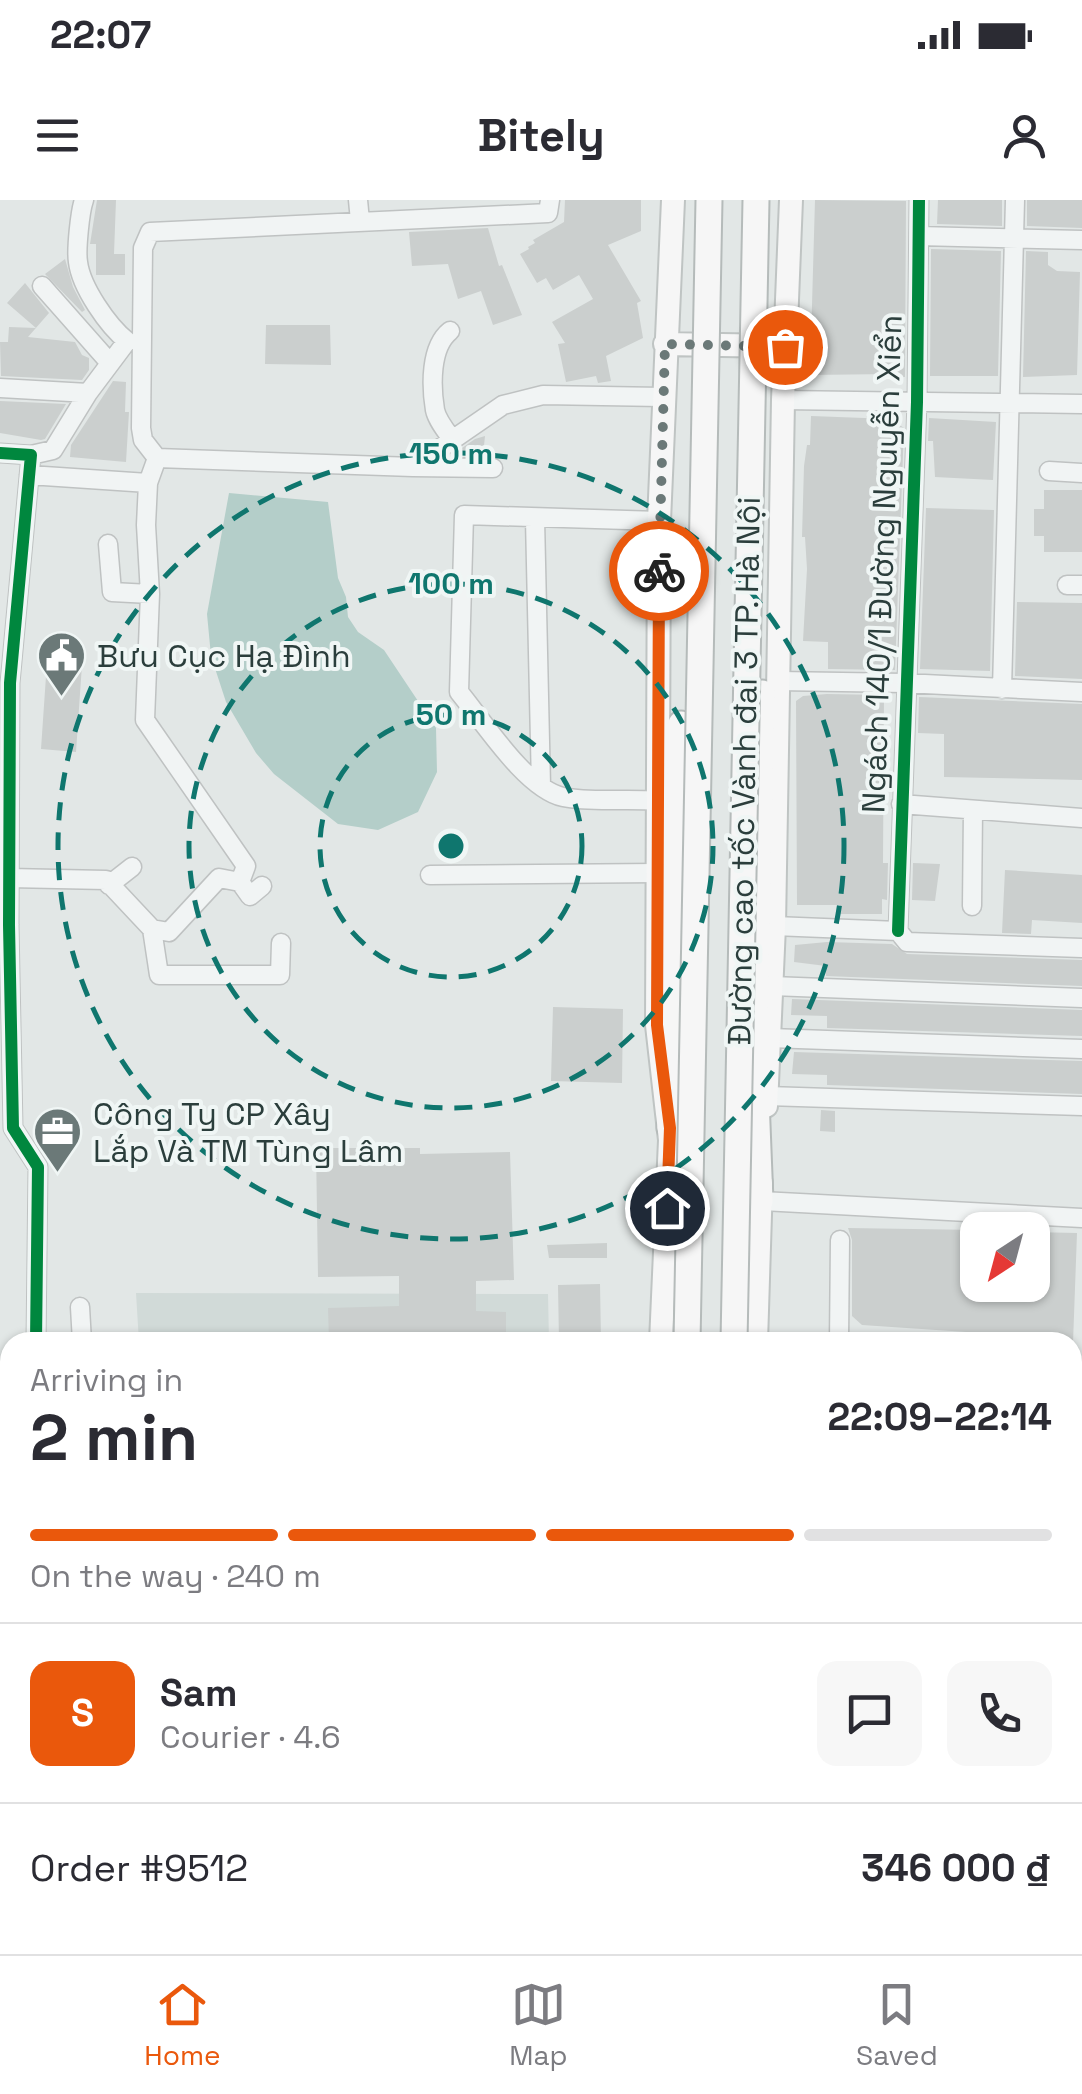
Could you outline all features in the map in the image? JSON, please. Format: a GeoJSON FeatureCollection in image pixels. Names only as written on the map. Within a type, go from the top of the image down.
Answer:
{"type":"FeatureCollection","features":[{"type":"Feature","properties":{"kind":"highway"},"geometry":{"type":"LineString","coordinates":[[670,1128],[676,1035],[686,465],[705,200]]}},
{"type":"Feature","properties":{"kind":"highway","name":"Đường cao tốc Vành đai 3 TP. Hà Nội"},"geometry":{"type":"LineString","coordinates":[[687,1332],[705,200]]}},
{"type":"Feature","properties":{"kind":"highway"},"geometry":{"type":"LineString","coordinates":[[760,1200],[754,1048],[770,687],[761,200]]}},
{"type":"Feature","properties":{"kind":"highway","name":"Đường cao tốc Vành đai 3 TP. Hà Nội"},"geometry":{"type":"LineString","coordinates":[[737,1332],[761,200]]}},
{"type":"Feature","properties":{"kind":"main road"},"geometry":{"type":"LineString","coordinates":[[661,1332],[670,1128],[657,1025],[659,521],[673,200]]}},
{"type":"Feature","properties":{"kind":"main road"},"geometry":{"type":"LineString","coordinates":[[737,1332],[761,200]]}},
{"type":"Feature","properties":{"kind":"main road"},"geometry":{"type":"LineString","coordinates":[[756,1332],[774,926],[770,687],[791,200]]}},
{"type":"Feature","properties":{"kind":"main road"},"geometry":{"type":"LineString","coordinates":[[665,344],[785,347]]}},
{"type":"Feature","properties":{"kind":"street"},"geometry":{"type":"LineString","coordinates":[[84,200],[78,262],[94,302],[117,333],[136,339]]}},
{"type":"Feature","properties":{"kind":"street"},"geometry":{"type":"LineString","coordinates":[[358,200],[360,221]]}},
{"type":"Feature","properties":{"kind":"street"},"geometry":{"type":"LineString","coordinates":[[493,468],[158,458],[143,440],[141,428],[136,339],[143,248],[150,232],[360,221],[422,209],[548,213],[550,200]]}},
{"type":"Feature","properties":{"kind":"street","name":"Ngách 140/1 Đường Nguyễn Xiển"},"geometry":{"type":"LineString","coordinates":[[898,931],[917,402],[919,200]]}},
{"type":"Feature","properties":{"kind":"street"},"geometry":{"type":"LineString","coordinates":[[1002,689],[1015,200]]}},
{"type":"Feature","properties":{"kind":"street"},"geometry":{"type":"LineString","coordinates":[[919,236],[1082,240]]}},
{"type":"Feature","properties":{"kind":"street"},"geometry":{"type":"LineString","coordinates":[[42,286],[110,363]]}},
{"type":"Feature","properties":{"kind":"street"},"geometry":{"type":"LineString","coordinates":[[450,330],[437,348],[434,365],[436,413],[452,439]]}},
{"type":"Feature","properties":{"kind":"street"},"geometry":{"type":"LineString","coordinates":[[36,1332],[38,1167],[7,1128],[4,925],[9,878],[5,683],[30,465],[52,450],[110,363],[136,339]]}},
{"type":"Feature","properties":{"kind":"street"},"geometry":{"type":"LineString","coordinates":[[0,388],[88,394]]}},
{"type":"Feature","properties":{"kind":"street"},"geometry":{"type":"LineString","coordinates":[[413,468],[503,405],[543,395],[662,396]]}},
{"type":"Feature","properties":{"kind":"street"},"geometry":{"type":"LineString","coordinates":[[783,400],[1082,404]]}},
{"type":"Feature","properties":{"kind":"street"},"geometry":{"type":"LineString","coordinates":[[0,453],[30,465],[148,484]]}},
{"type":"Feature","properties":{"kind":"street"},"geometry":{"type":"LineString","coordinates":[[158,458],[148,484],[150,594],[145,720],[243,874],[250,896],[262,886]]}},
{"type":"Feature","properties":{"kind":"street"},"geometry":{"type":"LineString","coordinates":[[1049,471],[1082,473]]}},
{"type":"Feature","properties":{"kind":"street"},"geometry":{"type":"LineString","coordinates":[[657,801],[562,797],[541,786],[459,692],[464,515],[659,521]]}},
{"type":"Feature","properties":{"kind":"street"},"geometry":{"type":"LineString","coordinates":[[535,519],[541,786]]}},
{"type":"Feature","properties":{"kind":"street"},"geometry":{"type":"LineString","coordinates":[[108,544],[112,592],[150,594]]}},
{"type":"Feature","properties":{"kind":"street"},"geometry":{"type":"LineString","coordinates":[[770,687],[905,683],[1082,692]]}},
{"type":"Feature","properties":{"kind":"street"},"geometry":{"type":"LineString","coordinates":[[901,804],[1082,818]]}},
{"type":"Feature","properties":{"kind":"street"},"geometry":{"type":"LineString","coordinates":[[972,906],[973,810]]}},
{"type":"Feature","properties":{"kind":"street"},"geometry":{"type":"LineString","coordinates":[[109,886],[132,867]]}},
{"type":"Feature","properties":{"kind":"street"},"geometry":{"type":"LineString","coordinates":[[9,878],[106,880],[152,929],[169,932],[219,878],[243,874]]}},
{"type":"Feature","properties":{"kind":"street"},"geometry":{"type":"LineString","coordinates":[[430,874],[658,874]]}},
{"type":"Feature","properties":{"kind":"street"},"geometry":{"type":"LineString","coordinates":[[774,926],[898,931],[906,942],[1082,948]]}},
{"type":"Feature","properties":{"kind":"street"},"geometry":{"type":"LineString","coordinates":[[152,929],[159,975],[280,975],[281,944]]}},
{"type":"Feature","properties":{"kind":"street"},"geometry":{"type":"LineString","coordinates":[[772,986],[1082,998]]}},
{"type":"Feature","properties":{"kind":"street"},"geometry":{"type":"LineString","coordinates":[[770,1038],[1082,1049]]}},
{"type":"Feature","properties":{"kind":"street"},"geometry":{"type":"LineString","coordinates":[[767,1096],[1082,1106]]}},
{"type":"Feature","properties":{"kind":"street"},"geometry":{"type":"LineString","coordinates":[[760,1200],[1082,1218]]}},
{"type":"Feature","properties":{"kind":"street"},"geometry":{"type":"LineString","coordinates":[[838,1332],[840,1240]]}},
{"type":"Feature","properties":{"kind":"street"},"geometry":{"type":"LineString","coordinates":[[80,1308],[81,1332]]}},
{"type":"Feature","properties":{"kind":"shaded area"},"geometry":{"type":"Polygon","coordinates":[[[229,493],[328,502],[338,578],[346,597],[348,617],[358,632],[384,650],[436,728],[437,772],[418,812],[378,830],[338,824],[274,774],[256,753],[226,702],[211,656],[207,614],[229,493]]]}},
{"type":"Feature","properties":{"kind":"shaded area"},"geometry":{"type":"Polygon","coordinates":[[[136,1293],[548,1294],[549,1332],[138,1332],[136,1293]]]}},
{"type":"Feature","properties":{"kind":"building"},"geometry":{"type":"Polygon","coordinates":[[[97,200],[116,200],[114,254],[125,254],[125,275],[96,275],[96,244],[90,244],[97,200]]]}},
{"type":"Feature","properties":{"kind":"building"},"geometry":{"type":"Polygon","coordinates":[[[565,200],[641,200],[641,231],[608,245],[641,301],[637,303],[643,338],[606,356],[611,381],[598,383],[596,376],[566,382],[558,344],[565,343],[552,322],[593,299],[579,275],[553,290],[546,278],[537,283],[520,254],[535,243],[533,240],[564,222],[565,200]]]}},
{"type":"Feature","properties":{"kind":"building"},"geometry":{"type":"Polygon","coordinates":[[[815,200],[906,201],[905,377],[810,375],[815,200]]]}},
{"type":"Feature","properties":{"kind":"building"},"geometry":{"type":"Polygon","coordinates":[[[938,200],[1002,200],[1002,226],[937,224],[938,200]]]}},
{"type":"Feature","properties":{"kind":"building"},"geometry":{"type":"Polygon","coordinates":[[[1027,200],[1082,200],[1082,228],[1027,226],[1027,200]]]}},
{"type":"Feature","properties":{"kind":"building"},"geometry":{"type":"Polygon","coordinates":[[[488,228],[499,266],[502,265],[522,315],[493,325],[481,291],[458,299],[448,264],[412,266],[409,232],[488,228]]]}},
{"type":"Feature","properties":{"kind":"building"},"geometry":{"type":"Polygon","coordinates":[[[931,249],[1001,251],[998,376],[930,376],[931,249]]]}},
{"type":"Feature","properties":{"kind":"building"},"geometry":{"type":"Polygon","coordinates":[[[1026,251],[1048,252],[1048,265],[1057,271],[1080,272],[1077,375],[1023,377],[1026,251]]]}},
{"type":"Feature","properties":{"kind":"building"},"geometry":{"type":"Polygon","coordinates":[[[65,259],[85,310],[82,312],[45,274],[65,259]]]}},
{"type":"Feature","properties":{"kind":"building"},"geometry":{"type":"Polygon","coordinates":[[[25,283],[49,313],[36,328],[7,303],[25,283]]]}},
{"type":"Feature","properties":{"kind":"building"},"geometry":{"type":"Polygon","coordinates":[[[266,325],[330,325],[331,365],[265,364],[266,325]]]}},
{"type":"Feature","properties":{"kind":"building"},"geometry":{"type":"Polygon","coordinates":[[[9,327],[36,328],[28,337],[75,342],[82,355],[89,358],[89,370],[82,380],[1,376],[0,342],[8,342],[9,327]]]}},
{"type":"Feature","properties":{"kind":"building"},"geometry":{"type":"Polygon","coordinates":[[[113,381],[126,382],[126,462],[70,457],[71,445],[113,381]]]}},
{"type":"Feature","properties":{"kind":"building"},"geometry":{"type":"Polygon","coordinates":[[[0,401],[66,404],[41,440],[0,433],[0,401]]]}},
{"type":"Feature","properties":{"kind":"building"},"geometry":{"type":"Polygon","coordinates":[[[811,416],[891,419],[904,428],[895,670],[828,669],[828,642],[803,641],[807,569],[802,537],[804,466],[810,445],[811,416]]]}},
{"type":"Feature","properties":{"kind":"building"},"geometry":{"type":"Polygon","coordinates":[[[929,418],[996,422],[993,480],[935,477],[933,441],[928,441],[929,418]]]}},
{"type":"Feature","properties":{"kind":"building"},"geometry":{"type":"Polygon","coordinates":[[[485,436],[483,455],[452,455],[475,439],[485,436]]]}},
{"type":"Feature","properties":{"kind":"building"},"geometry":{"type":"Polygon","coordinates":[[[1044,490],[1082,490],[1082,552],[1044,552],[1044,536],[1034,536],[1034,509],[1044,509],[1044,490]]]}},
{"type":"Feature","properties":{"kind":"building"},"geometry":{"type":"Polygon","coordinates":[[[926,508],[994,510],[990,671],[920,669],[926,508]]]}},
{"type":"Feature","properties":{"kind":"building"},"geometry":{"type":"Polygon","coordinates":[[[1017,602],[1082,603],[1082,679],[1015,676],[1017,602]]]}},
{"type":"Feature","properties":{"kind":"building","name":"Bưu Cục Hạ Đình"},"geometry":{"type":"Polygon","coordinates":[[[48,647],[83,650],[76,752],[41,749],[48,647]]]}},
{"type":"Feature","properties":{"kind":"building"},"geometry":{"type":"Polygon","coordinates":[[[884,695],[883,863],[888,863],[887,900],[882,899],[882,914],[840,914],[840,905],[797,905],[796,701],[803,696],[884,695]]]}},
{"type":"Feature","properties":{"kind":"building"},"geometry":{"type":"Polygon","coordinates":[[[919,697],[1082,704],[1082,780],[944,777],[944,734],[918,733],[919,697]]]}},
{"type":"Feature","properties":{"kind":"building"},"geometry":{"type":"Polygon","coordinates":[[[913,863],[940,864],[935,901],[912,900],[913,863]]]}},
{"type":"Feature","properties":{"kind":"building"},"geometry":{"type":"Polygon","coordinates":[[[1005,870],[1082,875],[1082,923],[1032,920],[1031,934],[1002,933],[1005,870]]]}},
{"type":"Feature","properties":{"kind":"building"},"geometry":{"type":"Polygon","coordinates":[[[892,944],[907,954],[1082,960],[1082,986],[826,976],[826,966],[794,962],[795,945],[892,944]]]}},
{"type":"Feature","properties":{"kind":"building"},"geometry":{"type":"Polygon","coordinates":[[[792,999],[1082,1010],[1082,1036],[827,1028],[827,1016],[791,1015],[792,999]]]}},
{"type":"Feature","properties":{"kind":"building"},"geometry":{"type":"Polygon","coordinates":[[[553,1007],[623,1009],[622,1083],[551,1081],[553,1007]]]}},
{"type":"Feature","properties":{"kind":"building"},"geometry":{"type":"Polygon","coordinates":[[[794,1052],[1082,1061],[1082,1094],[827,1085],[827,1075],[792,1074],[794,1052]]]}},
{"type":"Feature","properties":{"kind":"building"},"geometry":{"type":"Polygon","coordinates":[[[821,1110],[835,1111],[835,1132],[820,1131],[821,1110]]]}},
{"type":"Feature","properties":{"kind":"building"},"geometry":{"type":"Polygon","coordinates":[[[316,1148],[420,1148],[420,1154],[510,1152],[514,1280],[476,1281],[476,1311],[506,1312],[506,1332],[329,1332],[328,1308],[399,1306],[399,1276],[318,1277],[316,1148]]]}},
{"type":"Feature","properties":{"kind":"building"},"geometry":{"type":"Polygon","coordinates":[[[848,1228],[960,1230],[960,1302],[1050,1302],[1050,1232],[1077,1233],[1073,1332],[966,1332],[862,1325],[852,1316],[852,1240],[848,1228]]]}},
{"type":"Feature","properties":{"kind":"building"},"geometry":{"type":"Polygon","coordinates":[[[607,1243],[607,1258],[549,1258],[547,1245],[607,1243]]]}},
{"type":"Feature","properties":{"kind":"building"},"geometry":{"type":"Polygon","coordinates":[[[600,1284],[601,1332],[559,1332],[558,1285],[600,1284]]]}},
{"type":"Feature","properties":{"kind":"cycle path"},"geometry":{"type":"LineString","coordinates":[[898,931],[917,402],[919,200]]}},
{"type":"Feature","properties":{"kind":"cycle path"},"geometry":{"type":"LineString","coordinates":[[0,453],[31,455],[10,683],[9,925],[13,1128],[38,1167],[36,1332]]}},
{"type":"Feature","properties":{"kind":"way so far"},"geometry":{"type":"LineString","coordinates":[[659,571],[665,344],[785,347]]}},
{"type":"Feature","properties":{"kind":"place","name":"Bưu Cục Hạ Đình"},"geometry":{"type":"Point","coordinates":[62,698]}},
{"type":"Feature","properties":{"kind":"place","name":"Công Ty CP Xây Lắp Và TM Tùng Lâm"},"geometry":{"type":"Point","coordinates":[58,1174]}},
{"type":"Feature","properties":{"kind":"route"},"geometry":{"type":"LineString","coordinates":[[659,571],[657,1025],[670,1128],[667,1208]]}}]}
